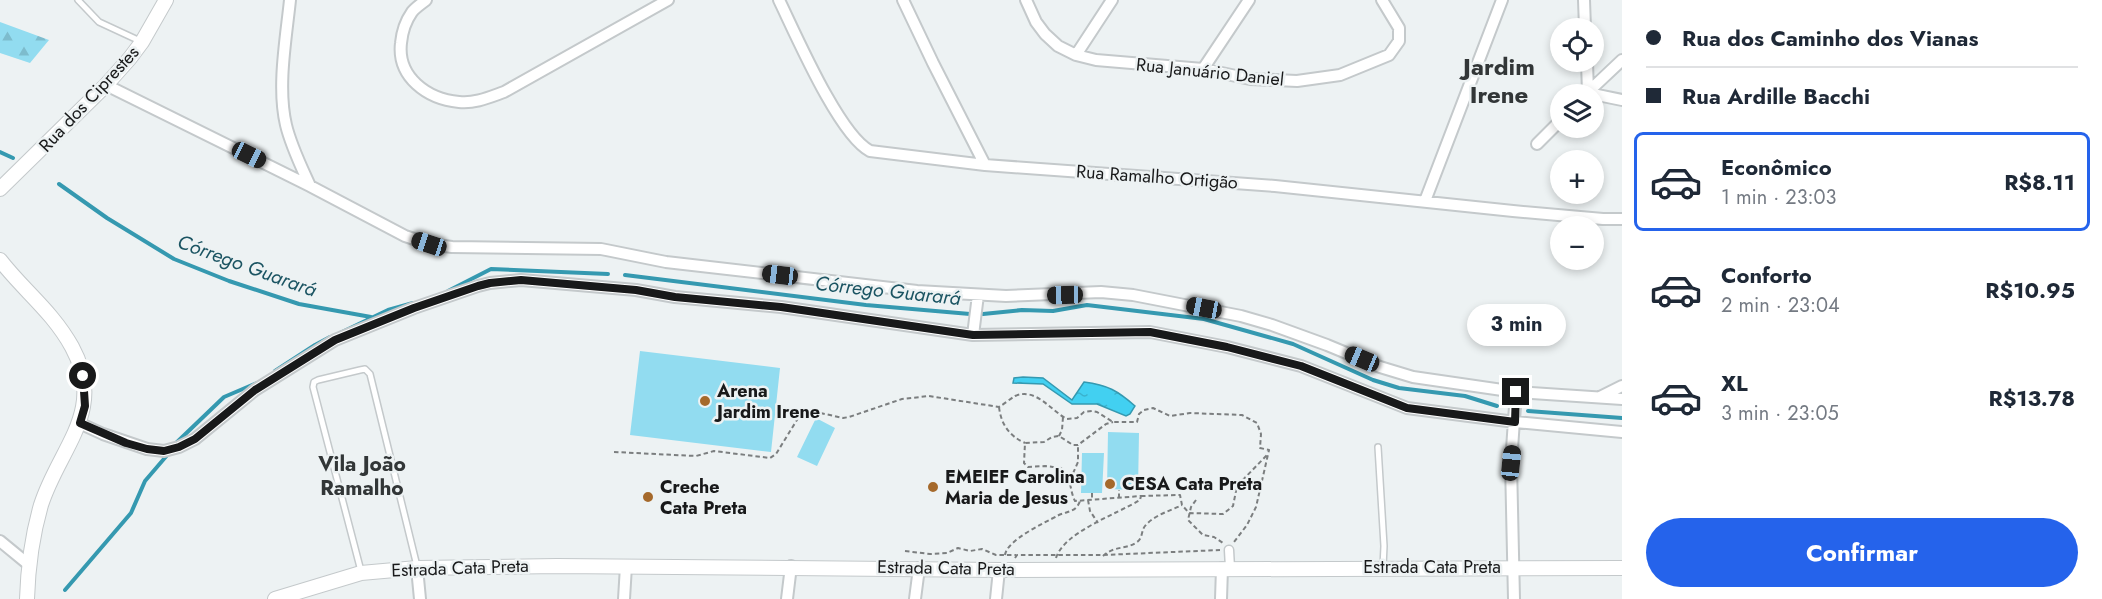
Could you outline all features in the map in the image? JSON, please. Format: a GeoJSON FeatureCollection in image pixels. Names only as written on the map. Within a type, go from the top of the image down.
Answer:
{"type":"FeatureCollection","features":[{"type":"Feature","properties":{"kind":"street","name":"Rua dos Ciprestes"},"geometry":{"type":"LineString","coordinates":[[0,189],[106,85],[142,42],[166,0]]}},
{"type":"Feature","properties":{"kind":"street"},"geometry":{"type":"LineString","coordinates":[[290,0],[283,88],[284,107],[286,125],[296,156],[310,186]]}},
{"type":"Feature","properties":{"kind":"street"},"geometry":{"type":"LineString","coordinates":[[426,0],[412,11],[403,29],[400,54],[405,72],[419,88],[440,99],[461,103],[482,100],[504,92],[668,0]]}},
{"type":"Feature","properties":{"kind":"street","name":"Rua Ramalho Ortigão"},"geometry":{"type":"LineString","coordinates":[[778,0],[832,105],[861,147],[870,152],[985,165],[1275,186],[1513,211],[1622,219]]}},
{"type":"Feature","properties":{"kind":"street"},"geometry":{"type":"LineString","coordinates":[[903,0],[985,165]]}},
{"type":"Feature","properties":{"kind":"street","name":"Rua Januário Daniel"},"geometry":{"type":"LineString","coordinates":[[1026,0],[1036,22],[1045,34],[1058,46],[1076,55],[1096,60],[1203,69],[1250,79],[1297,81],[1340,75],[1389,55],[1399,41],[1400,28],[1382,0]]}},
{"type":"Feature","properties":{"kind":"street"},"geometry":{"type":"LineString","coordinates":[[1076,55],[1112,0]]}},
{"type":"Feature","properties":{"kind":"street"},"geometry":{"type":"LineString","coordinates":[[1203,69],[1249,0]]}},
{"type":"Feature","properties":{"kind":"street"},"geometry":{"type":"LineString","coordinates":[[1425,201],[1502,0]]}},
{"type":"Feature","properties":{"kind":"street"},"geometry":{"type":"LineString","coordinates":[[1584,0],[1585,18]]}},
{"type":"Feature","properties":{"kind":"street"},"geometry":{"type":"LineString","coordinates":[[1597,84],[1622,60]]}},
{"type":"Feature","properties":{"kind":"street"},"geometry":{"type":"LineString","coordinates":[[106,85],[310,186],[405,236],[429,244],[452,247],[601,249],[666,262],[917,291],[1006,296],[1101,292],[1133,295],[1241,316],[1413,377],[1516,392],[1622,399]]}},
{"type":"Feature","properties":{"kind":"street"},"geometry":{"type":"LineString","coordinates":[[1604,97],[1622,100]]}},
{"type":"Feature","properties":{"kind":"street"},"geometry":{"type":"LineString","coordinates":[[1537,144],[1550,131]]}},
{"type":"Feature","properties":{"kind":"street"},"geometry":{"type":"LineString","coordinates":[[0,260],[48,312],[74,350],[83,376],[85,406],[80,423],[41,504],[28,564],[27,599]]}},
{"type":"Feature","properties":{"kind":"street"},"geometry":{"type":"LineString","coordinates":[[80,423],[126,443],[147,449],[164,451],[179,447],[195,439],[255,390],[335,340],[414,308],[496,282],[521,280],[636,290],[675,297],[781,307],[973,335],[1150,332],[1227,347],[1301,366],[1407,408],[1515,422],[1622,432]]}},
{"type":"Feature","properties":{"kind":"street"},"geometry":{"type":"LineString","coordinates":[[973,335],[978,295]]}},
{"type":"Feature","properties":{"kind":"street"},"geometry":{"type":"LineString","coordinates":[[1597,399],[1622,386]]}},
{"type":"Feature","properties":{"kind":"street"},"geometry":{"type":"LineString","coordinates":[[1514,599],[1511,463],[1516,392]]}},
{"type":"Feature","properties":{"kind":"street"},"geometry":{"type":"LineString","coordinates":[[0,541],[28,564]]}},
{"type":"Feature","properties":{"kind":"street"},"geometry":{"type":"LineString","coordinates":[[1221,599],[1229,550]]}},
{"type":"Feature","properties":{"kind":"street","name":"Estrada Cata Preta"},"geometry":{"type":"LineString","coordinates":[[275,599],[361,573],[417,568],[791,566],[1006,570],[1057,562],[1100,569],[1622,568]]}},
{"type":"Feature","properties":{"kind":"street"},"geometry":{"type":"LineString","coordinates":[[624,599],[626,566]]}},
{"type":"Feature","properties":{"kind":"street"},"geometry":{"type":"LineString","coordinates":[[787,599],[791,566]]}},
{"type":"Feature","properties":{"kind":"street"},"geometry":{"type":"LineString","coordinates":[[417,568],[420,599]]}},
{"type":"Feature","properties":{"kind":"street"},"geometry":{"type":"LineString","coordinates":[[915,599],[920,568]]}},
{"type":"Feature","properties":{"kind":"street"},"geometry":{"type":"LineString","coordinates":[[996,599],[1006,570]]}},
{"type":"Feature","properties":{"kind":"lane"},"geometry":{"type":"LineString","coordinates":[[78,0],[99,22],[142,42]]}},
{"type":"Feature","properties":{"kind":"lane"},"geometry":{"type":"LineString","coordinates":[[361,573],[313,387],[314,382],[318,380],[365,369],[370,374],[417,568]]}},
{"type":"Feature","properties":{"kind":"lane"},"geometry":{"type":"LineString","coordinates":[[1378,447],[1384,546],[1383,567]]}},
{"type":"Feature","properties":{"kind":"path"},"geometry":{"type":"LineString","coordinates":[[614,452],[696,456],[714,451],[770,458],[776,454],[800,415],[807,410],[843,418],[902,399],[929,396],[999,407],[1015,396],[1023,394],[1033,396],[1067,419],[1077,418],[1084,412],[1092,411],[1113,422]]}},
{"type":"Feature","properties":{"kind":"path"},"geometry":{"type":"LineString","coordinates":[[999,407],[1000,417],[1007,430],[1016,439],[1025,443],[1044,442],[1059,436],[1073,445],[1078,445],[1106,424],[1137,422],[1144,410],[1153,408],[1170,416],[1190,413],[1242,415],[1257,423],[1261,434],[1260,448],[1269,450],[1252,518],[1229,550]]}},
{"type":"Feature","properties":{"kind":"path"},"geometry":{"type":"LineString","coordinates":[[1059,436],[1063,417]]}},
{"type":"Feature","properties":{"kind":"path"},"geometry":{"type":"LineString","coordinates":[[1025,443],[1024,463],[1028,467],[1061,468],[1070,480]]}},
{"type":"Feature","properties":{"kind":"path"},"geometry":{"type":"LineString","coordinates":[[1078,445],[1078,462],[1070,480],[1071,493],[1075,501],[1180,495],[1182,505],[1189,513],[1223,514],[1233,506],[1238,486],[1268,454]]}},
{"type":"Feature","properties":{"kind":"path"},"geometry":{"type":"LineString","coordinates":[[1119,490],[1119,498]]}},
{"type":"Feature","properties":{"kind":"path"},"geometry":{"type":"LineString","coordinates":[[1092,493],[1090,511],[1098,523]]}},
{"type":"Feature","properties":{"kind":"path"},"geometry":{"type":"LineString","coordinates":[[1057,562],[1064,544],[1075,535],[1140,500],[1141,496]]}},
{"type":"Feature","properties":{"kind":"path"},"geometry":{"type":"LineString","coordinates":[[1005,555],[1006,549],[1013,542],[1060,514],[1071,512],[1078,506],[1080,500]]}},
{"type":"Feature","properties":{"kind":"path"},"geometry":{"type":"LineString","coordinates":[[1196,500],[1188,520],[1203,534],[1214,537],[1229,550]]}},
{"type":"Feature","properties":{"kind":"path"},"geometry":{"type":"LineString","coordinates":[[1100,569],[1100,560],[1110,549],[1135,544],[1140,539],[1145,526],[1152,519],[1182,505]]}},
{"type":"Feature","properties":{"kind":"path"},"geometry":{"type":"LineString","coordinates":[[905,552],[930,554],[947,553],[958,548],[970,551],[982,549],[996,555],[1017,555],[1057,562],[1103,555],[1229,550]]}},
{"type":"Feature","properties":{"kind":"path"},"geometry":{"type":"LineString","coordinates":[[1006,570],[1017,555]]}},
{"type":"Feature","properties":{"kind":"green space"},"geometry":{"type":"Polygon","coordinates":[[[0,22],[49,40],[30,63],[0,53],[0,22]]]}},
{"type":"Feature","properties":{"kind":"green space","name":"Arena Jardim Irene"},"geometry":{"type":"Polygon","coordinates":[[[640,351],[780,368],[771,452],[630,435],[640,351]]]}},
{"type":"Feature","properties":{"kind":"green space"},"geometry":{"type":"Polygon","coordinates":[[[816,418],[835,428],[817,466],[797,457],[816,418]]]}},
{"type":"Feature","properties":{"kind":"green space"},"geometry":{"type":"Polygon","coordinates":[[[1108,432],[1139,433],[1138,490],[1107,489],[1108,432]]]}},
{"type":"Feature","properties":{"kind":"green space"},"geometry":{"type":"Polygon","coordinates":[[[1082,453],[1104,453],[1102,493],[1081,493],[1082,453]]]}},
{"type":"Feature","properties":{"kind":"water"},"geometry":{"type":"Polygon","coordinates":[[[1014,378],[1043,378],[1072,400],[1084,382],[1100,385],[1118,393],[1135,406],[1126,416],[1097,404],[1072,404],[1043,384],[1013,383],[1014,378]]]}},
{"type":"Feature","properties":{"kind":"waterway","name":"Córrego Guarará"},"geometry":{"type":"LineString","coordinates":[[0,152],[13,158]]}},
{"type":"Feature","properties":{"kind":"waterway","name":"Córrego Guarará"},"geometry":{"type":"LineString","coordinates":[[59,184],[107,218],[174,259],[229,281],[299,304],[371,317]]}},
{"type":"Feature","properties":{"kind":"waterway","name":"Córrego Guarará"},"geometry":{"type":"LineString","coordinates":[[448,291],[491,269],[608,274]]}},
{"type":"Feature","properties":{"kind":"waterway","name":"Córrego Guarará"},"geometry":{"type":"LineString","coordinates":[[625,275],[866,305],[970,314]]}},
{"type":"Feature","properties":{"kind":"waterway","name":"Córrego Guarará"},"geometry":{"type":"LineString","coordinates":[[340,333],[388,310],[413,303]]}},
{"type":"Feature","properties":{"kind":"waterway","name":"Córrego Guarará"},"geometry":{"type":"LineString","coordinates":[[983,314],[1022,310],[1053,311],[1087,305],[1204,319],[1293,344],[1373,380],[1399,388],[1465,396],[1497,406]]}},
{"type":"Feature","properties":{"kind":"waterway","name":"Córrego Guarará"},"geometry":{"type":"LineString","coordinates":[[275,371],[330,337]]}},
{"type":"Feature","properties":{"kind":"waterway","name":"Córrego Guarará"},"geometry":{"type":"LineString","coordinates":[[175,444],[224,397],[257,383]]}},
{"type":"Feature","properties":{"kind":"waterway","name":"Córrego Guarará"},"geometry":{"type":"LineString","coordinates":[[1528,411],[1622,418]]}},
{"type":"Feature","properties":{"kind":"waterway","name":"Córrego Guarará"},"geometry":{"type":"LineString","coordinates":[[65,590],[131,513],[145,481],[169,453]]}},
{"type":"Feature","properties":{"kind":"place","name":"Arena Jardim Irene"},"geometry":{"type":"Point","coordinates":[705,401]}},
{"type":"Feature","properties":{"kind":"place","name":"CESA Cata Preta"},"geometry":{"type":"Point","coordinates":[1110,484]}},
{"type":"Feature","properties":{"kind":"place","name":"EMEIEF Carolina Maria de Jesus"},"geometry":{"type":"Point","coordinates":[933,487]}},
{"type":"Feature","properties":{"kind":"place","name":"Creche Cata Preta"},"geometry":{"type":"Point","coordinates":[648,497]}},
{"type":"Feature","properties":{"kind":"district","name":"Jardim Irene"},"geometry":{"type":"Point","coordinates":[1499,80]}},
{"type":"Feature","properties":{"kind":"district","name":"Vila João Ramalho"},"geometry":{"type":"Point","coordinates":[362,476]}},
{"type":"Feature","properties":{"kind":"route"},"geometry":{"type":"LineString","coordinates":[[83,376],[85,406],[80,423],[126,443],[164,451],[195,439],[255,390],[335,340],[414,308],[478,286],[521,280],[636,290],[675,297],[781,307],[973,335],[1150,332],[1278,359],[1407,408],[1459,416],[1515,422],[1516,392]]}}]}
